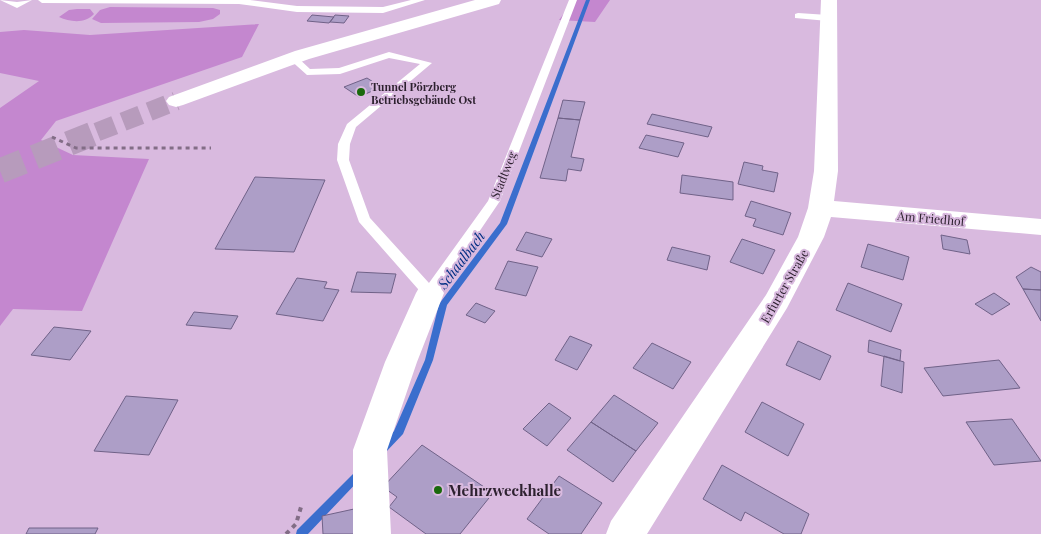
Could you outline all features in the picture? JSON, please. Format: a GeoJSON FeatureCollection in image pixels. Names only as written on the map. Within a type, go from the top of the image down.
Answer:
{"type":"FeatureCollection","features":[{"type":"Feature","properties":{"kind":"street"},"geometry":{"type":"LineString","coordinates":[[176,101],[293,58],[413,21],[493,0]]}},
{"type":"Feature","properties":{"kind":"street","name":"Erfurter Straße"},"geometry":{"type":"LineString","coordinates":[[625,534],[777,301],[812,237],[821,208],[826,158],[828,9]]}},
{"type":"Feature","properties":{"kind":"street","name":"Am Friedhof"},"geometry":{"type":"LineString","coordinates":[[821,208],[1041,227]]}},
{"type":"Feature","properties":{"kind":"street","name":"Stadtweg"},"geometry":{"type":"LineString","coordinates":[[372,534],[370,450],[401,362],[430,293]]}},
{"type":"Feature","properties":{"kind":"lane"},"geometry":{"type":"LineString","coordinates":[[3,0],[17,5],[28,0]]}},
{"type":"Feature","properties":{"kind":"lane"},"geometry":{"type":"LineString","coordinates":[[42,0],[239,1],[297,9],[373,10],[392,8],[421,0]]}},
{"type":"Feature","properties":{"kind":"lane","name":"Stadtweg"},"geometry":{"type":"LineString","coordinates":[[430,293],[494,201],[573,0]]}},
{"type":"Feature","properties":{"kind":"lane"},"geometry":{"type":"LineString","coordinates":[[798,16],[828,9]]}},
{"type":"Feature","properties":{"kind":"lane"},"geometry":{"type":"LineString","coordinates":[[293,58],[307,72],[340,71],[389,55],[426,63],[351,126],[344,144],[343,160],[364,219],[430,293]]}},
{"type":"Feature","properties":{"kind":"path"},"geometry":{"type":"LineString","coordinates":[[52,137],[76,148],[211,148]]}},
{"type":"Feature","properties":{"kind":"path"},"geometry":{"type":"LineString","coordinates":[[286,534],[296,524],[301,507]]}},
{"type":"Feature","properties":{"kind":"shaded area"},"geometry":{"type":"Polygon","coordinates":[[[574,0],[610,0],[595,22],[559,20],[574,0]]]}},
{"type":"Feature","properties":{"kind":"shaded area"},"geometry":{"type":"Polygon","coordinates":[[[110,7],[213,8],[220,10],[220,14],[213,19],[199,22],[101,23],[92,19],[100,10],[110,7]]]}},
{"type":"Feature","properties":{"kind":"shaded area"},"geometry":{"type":"Polygon","coordinates":[[[90,9],[94,14],[82,21],[59,17],[69,10],[90,9]]]}},
{"type":"Feature","properties":{"kind":"shaded area"},"geometry":{"type":"Polygon","coordinates":[[[259,24],[242,57],[56,121],[41,140],[73,155],[149,159],[82,311],[13,309],[0,326],[0,108],[39,81],[0,73],[0,32],[24,30],[90,35],[259,24]]]}},
{"type":"Feature","properties":{"kind":"building"},"geometry":{"type":"Polygon","coordinates":[[[312,15],[334,17],[329,23],[307,21],[312,15]]]}},
{"type":"Feature","properties":{"kind":"building"},"geometry":{"type":"Polygon","coordinates":[[[335,15],[349,16],[344,23],[330,22],[335,15]]]}},
{"type":"Feature","properties":{"kind":"building","name":"Tunnel Pörzberg Betriebsgebäude Ost"},"geometry":{"type":"Polygon","coordinates":[[[367,78],[381,87],[359,97],[344,87],[367,78]]]}},
{"type":"Feature","properties":{"kind":"building"},"geometry":{"type":"Polygon","coordinates":[[[563,100],[585,102],[580,120],[558,118],[563,100]]]}},
{"type":"Feature","properties":{"kind":"building"},"geometry":{"type":"Polygon","coordinates":[[[652,114],[712,127],[708,137],[647,124],[652,114]]]}},
{"type":"Feature","properties":{"kind":"building"},"geometry":{"type":"Polygon","coordinates":[[[558,118],[580,120],[571,157],[584,159],[581,171],[568,169],[566,181],[540,178],[558,118]]]}},
{"type":"Feature","properties":{"kind":"building"},"geometry":{"type":"Polygon","coordinates":[[[646,135],[684,143],[678,157],[639,148],[646,135]]]}},
{"type":"Feature","properties":{"kind":"building"},"geometry":{"type":"Polygon","coordinates":[[[744,162],[763,166],[762,170],[778,173],[774,192],[738,184],[744,162]]]}},
{"type":"Feature","properties":{"kind":"building"},"geometry":{"type":"Polygon","coordinates":[[[682,175],[733,182],[733,200],[680,193],[682,175]]]}},
{"type":"Feature","properties":{"kind":"building"},"geometry":{"type":"Polygon","coordinates":[[[255,177],[325,180],[294,252],[215,249],[255,177]]]}},
{"type":"Feature","properties":{"kind":"building"},"geometry":{"type":"Polygon","coordinates":[[[751,201],[791,213],[783,235],[753,226],[756,219],[745,216],[751,201]]]}},
{"type":"Feature","properties":{"kind":"building"},"geometry":{"type":"Polygon","coordinates":[[[526,232],[552,239],[542,257],[516,250],[526,232]]]}},
{"type":"Feature","properties":{"kind":"building"},"geometry":{"type":"Polygon","coordinates":[[[941,235],[967,240],[970,254],[943,249],[941,235]]]}},
{"type":"Feature","properties":{"kind":"building"},"geometry":{"type":"Polygon","coordinates":[[[742,239],[775,250],[763,274],[730,262],[742,239]]]}},
{"type":"Feature","properties":{"kind":"building"},"geometry":{"type":"Polygon","coordinates":[[[868,244],[909,257],[903,280],[861,267],[868,244]]]}},
{"type":"Feature","properties":{"kind":"building"},"geometry":{"type":"Polygon","coordinates":[[[672,247],[710,256],[707,270],[667,260],[672,247]]]}},
{"type":"Feature","properties":{"kind":"building"},"geometry":{"type":"Polygon","coordinates":[[[508,261],[538,267],[526,296],[495,289],[508,261]]]}},
{"type":"Feature","properties":{"kind":"building"},"geometry":{"type":"Polygon","coordinates":[[[1031,267],[1041,272],[1041,290],[1023,289],[1016,277],[1031,267]]]}},
{"type":"Feature","properties":{"kind":"building"},"geometry":{"type":"Polygon","coordinates":[[[357,272],[396,274],[391,293],[351,292],[357,272]]]}},
{"type":"Feature","properties":{"kind":"building"},"geometry":{"type":"Polygon","coordinates":[[[297,278],[327,282],[324,288],[339,290],[323,321],[276,314],[297,278]]]}},
{"type":"Feature","properties":{"kind":"building"},"geometry":{"type":"Polygon","coordinates":[[[848,283],[902,304],[891,332],[836,310],[848,283]]]}},
{"type":"Feature","properties":{"kind":"building"},"geometry":{"type":"Polygon","coordinates":[[[1023,289],[1041,290],[1041,321],[1023,289]]]}},
{"type":"Feature","properties":{"kind":"building"},"geometry":{"type":"Polygon","coordinates":[[[994,293],[1010,304],[992,315],[975,304],[994,293]]]}},
{"type":"Feature","properties":{"kind":"building"},"geometry":{"type":"Polygon","coordinates":[[[476,303],[495,311],[485,323],[466,315],[476,303]]]}},
{"type":"Feature","properties":{"kind":"building"},"geometry":{"type":"Polygon","coordinates":[[[194,312],[238,316],[231,329],[186,325],[194,312]]]}},
{"type":"Feature","properties":{"kind":"building"},"geometry":{"type":"Polygon","coordinates":[[[54,327],[91,331],[70,360],[31,355],[54,327]]]}},
{"type":"Feature","properties":{"kind":"building"},"geometry":{"type":"Polygon","coordinates":[[[570,336],[592,345],[577,370],[555,360],[570,336]]]}},
{"type":"Feature","properties":{"kind":"building"},"geometry":{"type":"Polygon","coordinates":[[[869,340],[901,350],[900,361],[868,352],[869,340]]]}},
{"type":"Feature","properties":{"kind":"building"},"geometry":{"type":"Polygon","coordinates":[[[798,341],[831,356],[820,380],[786,365],[798,341]]]}},
{"type":"Feature","properties":{"kind":"building"},"geometry":{"type":"Polygon","coordinates":[[[652,343],[691,362],[673,389],[633,368],[652,343]]]}},
{"type":"Feature","properties":{"kind":"building"},"geometry":{"type":"Polygon","coordinates":[[[884,356],[904,362],[902,393],[881,386],[884,356]]]}},
{"type":"Feature","properties":{"kind":"building"},"geometry":{"type":"Polygon","coordinates":[[[999,360],[1020,388],[943,396],[924,368],[999,360]]]}},
{"type":"Feature","properties":{"kind":"building"},"geometry":{"type":"Polygon","coordinates":[[[614,395],[658,423],[636,451],[591,422],[614,395]]]}},
{"type":"Feature","properties":{"kind":"building"},"geometry":{"type":"Polygon","coordinates":[[[126,396],[178,400],[149,455],[94,451],[126,396]]]}},
{"type":"Feature","properties":{"kind":"building"},"geometry":{"type":"Polygon","coordinates":[[[762,402],[804,424],[788,456],[745,432],[762,402]]]}},
{"type":"Feature","properties":{"kind":"building"},"geometry":{"type":"Polygon","coordinates":[[[549,403],[571,418],[547,446],[523,429],[549,403]]]}},
{"type":"Feature","properties":{"kind":"building"},"geometry":{"type":"Polygon","coordinates":[[[1012,419],[1041,461],[994,465],[966,422],[1012,419]]]}},
{"type":"Feature","properties":{"kind":"building"},"geometry":{"type":"Polygon","coordinates":[[[591,422],[636,451],[613,482],[567,450],[591,422]]]}},
{"type":"Feature","properties":{"kind":"building","name":"Mehrzweckhalle"},"geometry":{"type":"Polygon","coordinates":[[[422,445],[493,493],[460,534],[426,534],[389,507],[397,497],[383,487],[422,445]]]}},
{"type":"Feature","properties":{"kind":"building"},"geometry":{"type":"Polygon","coordinates":[[[722,465],[809,514],[801,534],[784,534],[745,512],[741,521],[703,499],[722,465]]]}},
{"type":"Feature","properties":{"kind":"building"},"geometry":{"type":"Polygon","coordinates":[[[559,476],[602,503],[581,534],[549,534],[527,519],[559,476]]]}},
{"type":"Feature","properties":{"kind":"building"},"geometry":{"type":"Polygon","coordinates":[[[354,509],[356,534],[323,534],[322,516],[354,509]]]}},
{"type":"Feature","properties":{"kind":"building"},"geometry":{"type":"Polygon","coordinates":[[[29,528],[98,528],[95,534],[26,534],[29,528]]]}},
{"type":"Feature","properties":{"kind":"waterway","name":"Schaalbach"},"geometry":{"type":"LineString","coordinates":[[382,450],[398,434],[429,360],[443,304],[503,224],[588,0]]}},
{"type":"Feature","properties":{"kind":"waterway","name":"Schaalbach"},"geometry":{"type":"LineString","coordinates":[[301,534],[359,474]]}},
{"type":"Feature","properties":{"kind":"tunnel"},"geometry":{"type":"LineString","coordinates":[[97,132],[176,101]]}},
{"type":"Feature","properties":{"kind":"tunnel"},"geometry":{"type":"LineString","coordinates":[[0,171],[100,131]]}},
{"type":"Feature","properties":{"kind":"place","name":"Tunnel Pörzberg Betriebsgebäude Ost"},"geometry":{"type":"Point","coordinates":[361,92]}},
{"type":"Feature","properties":{"kind":"place","name":"Mehrzweckhalle"},"geometry":{"type":"Point","coordinates":[438,490]}}]}
